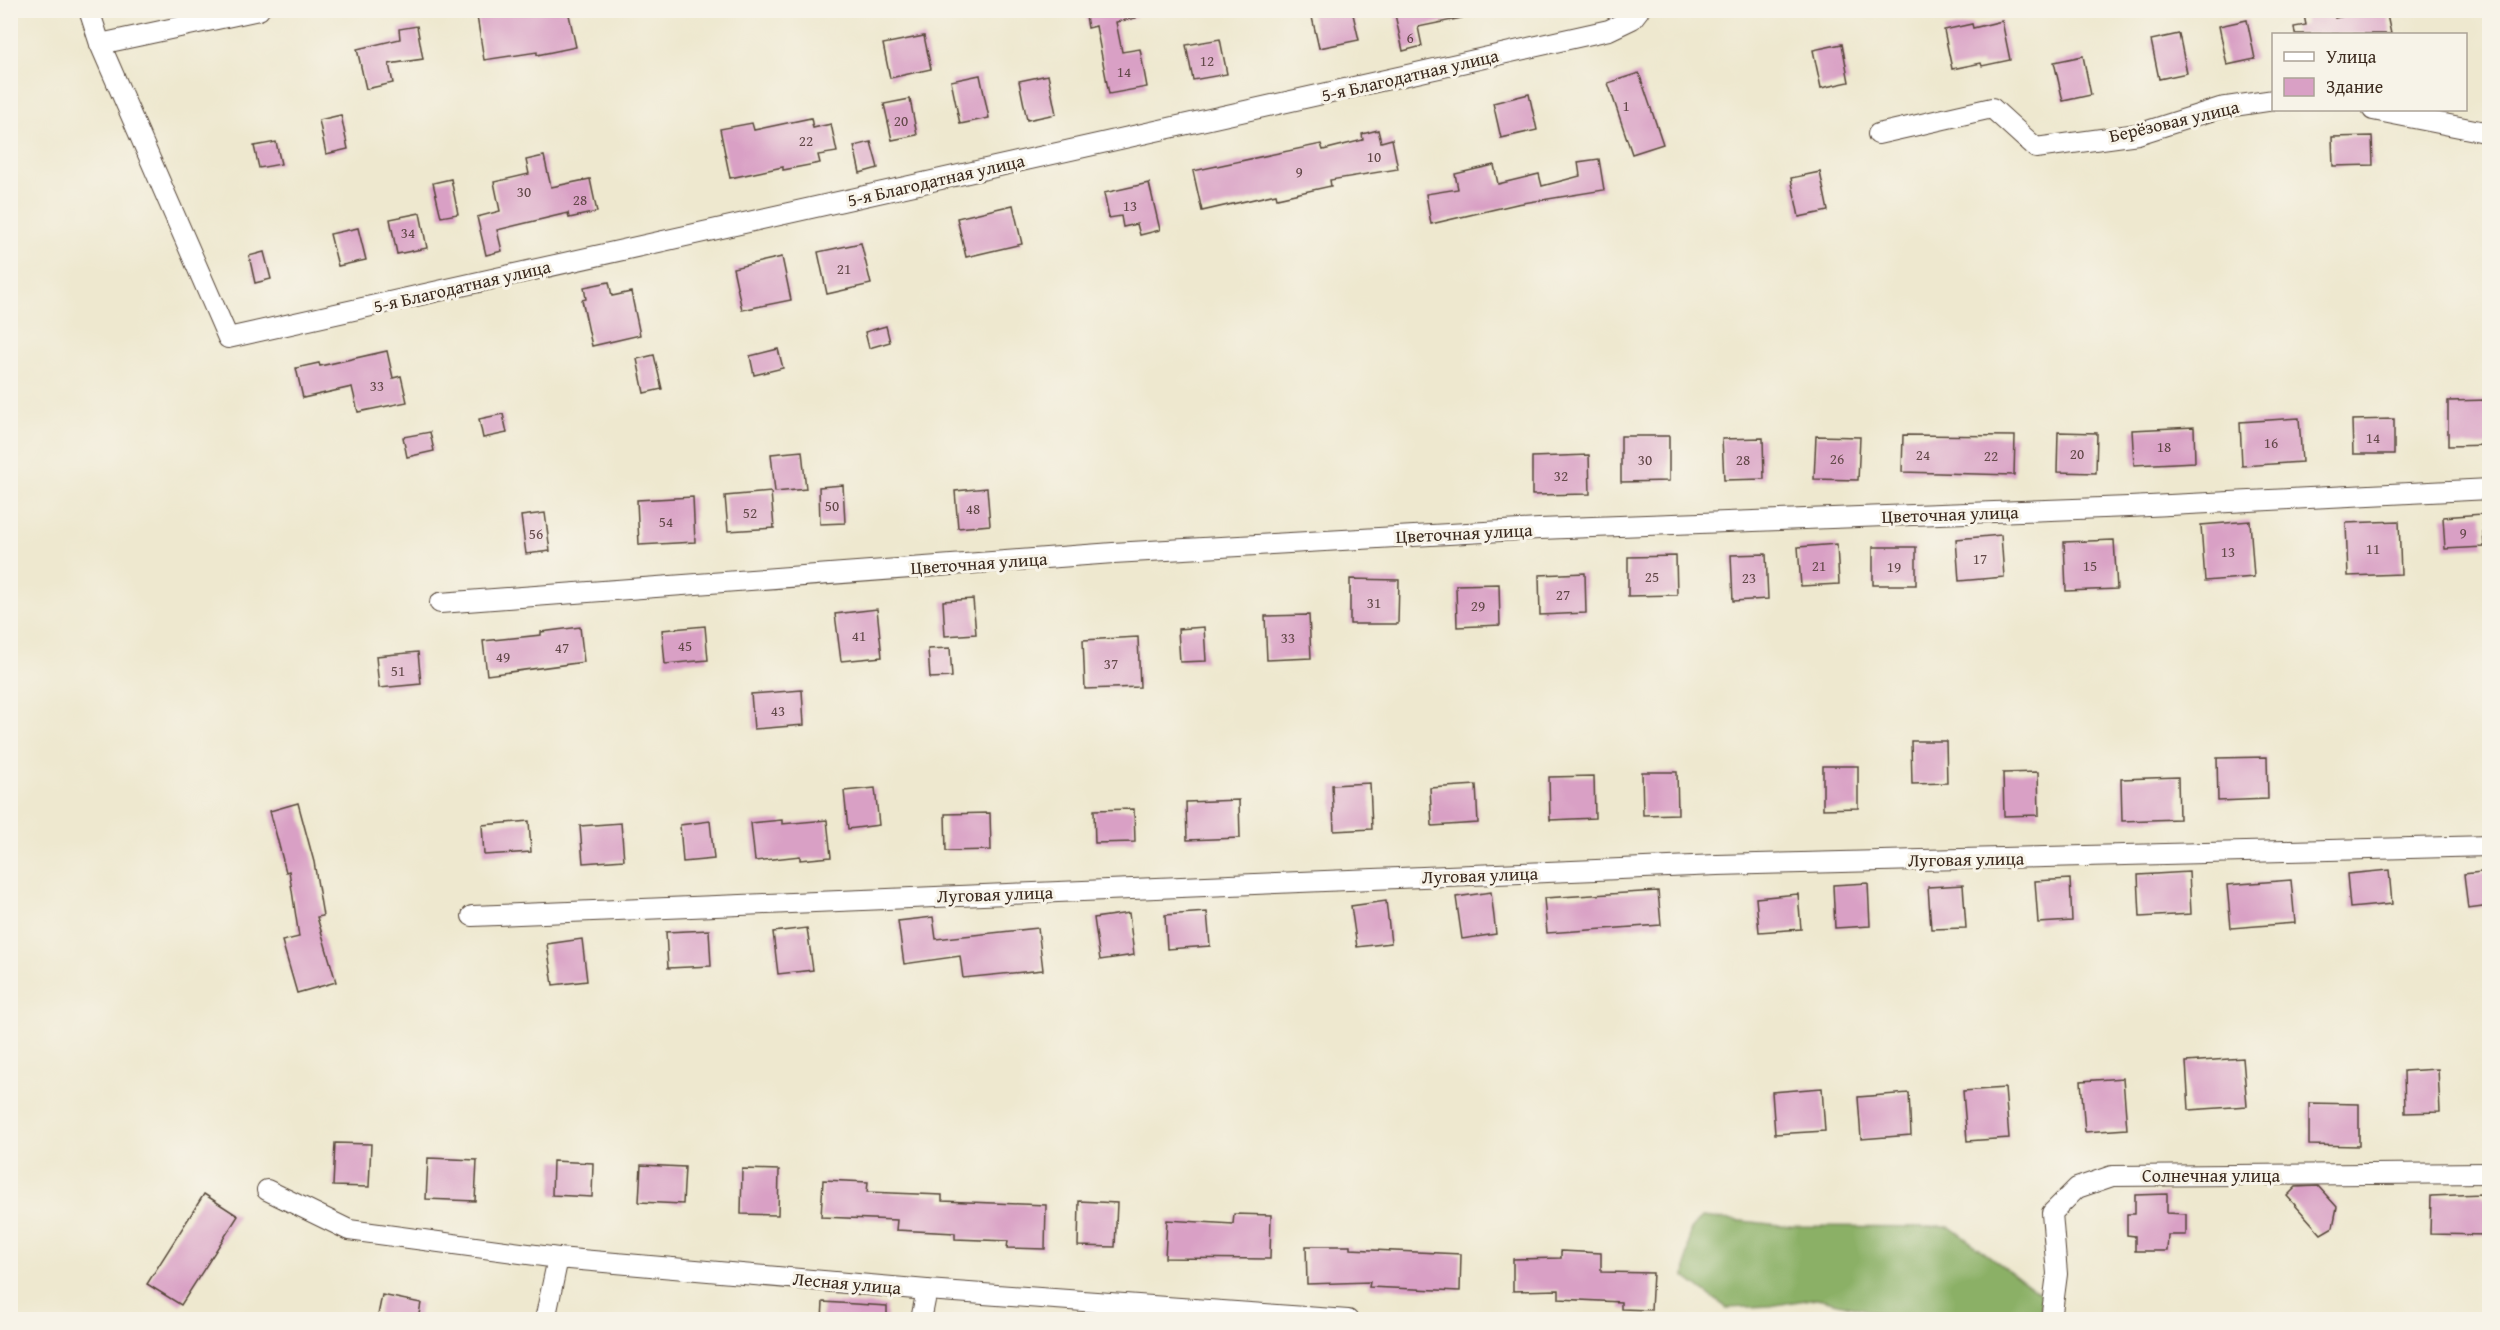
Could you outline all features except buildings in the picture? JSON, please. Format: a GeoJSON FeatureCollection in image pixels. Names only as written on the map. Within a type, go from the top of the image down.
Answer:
{"type":"FeatureCollection","features":[{"type":"Feature","properties":{"kind":"street"},"geometry":{"type":"LineString","coordinates":[[88,10],[100,44],[259,10]]}},
{"type":"Feature","properties":{"kind":"street","name":"5-я Благодатная улица"},"geometry":{"type":"LineString","coordinates":[[100,44],[228,338],[1609,30],[1632,19],[1639,10]]}},
{"type":"Feature","properties":{"kind":"street","name":"Берёзовая улица"},"geometry":{"type":"LineString","coordinates":[[1878,134],[1992,108],[2036,148],[2138,134],[2220,108],[2272,100]]}},
{"type":"Feature","properties":{"kind":"street"},"geometry":{"type":"LineString","coordinates":[[2378,111],[2490,133]]}},
{"type":"Feature","properties":{"kind":"street","name":"Цветочная улица"},"geometry":{"type":"LineString","coordinates":[[440,603],[1220,547],[1539,529],[2129,507],[2490,489]]}},
{"type":"Feature","properties":{"kind":"street","name":"Луговая улица"},"geometry":{"type":"LineString","coordinates":[[472,916],[1717,865],[2490,846]]}},
{"type":"Feature","properties":{"kind":"street","name":"Солнечная улица"},"geometry":{"type":"LineString","coordinates":[[2051,1320],[2057,1274],[2052,1213],[2077,1188],[2112,1176],[2490,1173]]}},
{"type":"Feature","properties":{"kind":"street","name":"Лесная улица"},"geometry":{"type":"LineString","coordinates":[[267,1190],[349,1230],[558,1258],[927,1290],[1348,1320]]}},
{"type":"Feature","properties":{"kind":"street"},"geometry":{"type":"LineString","coordinates":[[545,1320],[558,1258]]}},
{"type":"Feature","properties":{"kind":"street"},"geometry":{"type":"LineString","coordinates":[[921,1320],[927,1290]]}},
{"type":"Feature","properties":{"kind":"green space"},"geometry":{"type":"Polygon","coordinates":[[[1702,1217],[1790,1226],[1950,1227],[2042,1295],[2040,1319],[1904,1319],[1817,1298],[1770,1306],[1727,1308],[1685,1277],[1690,1231],[1702,1217]]]}}]}
